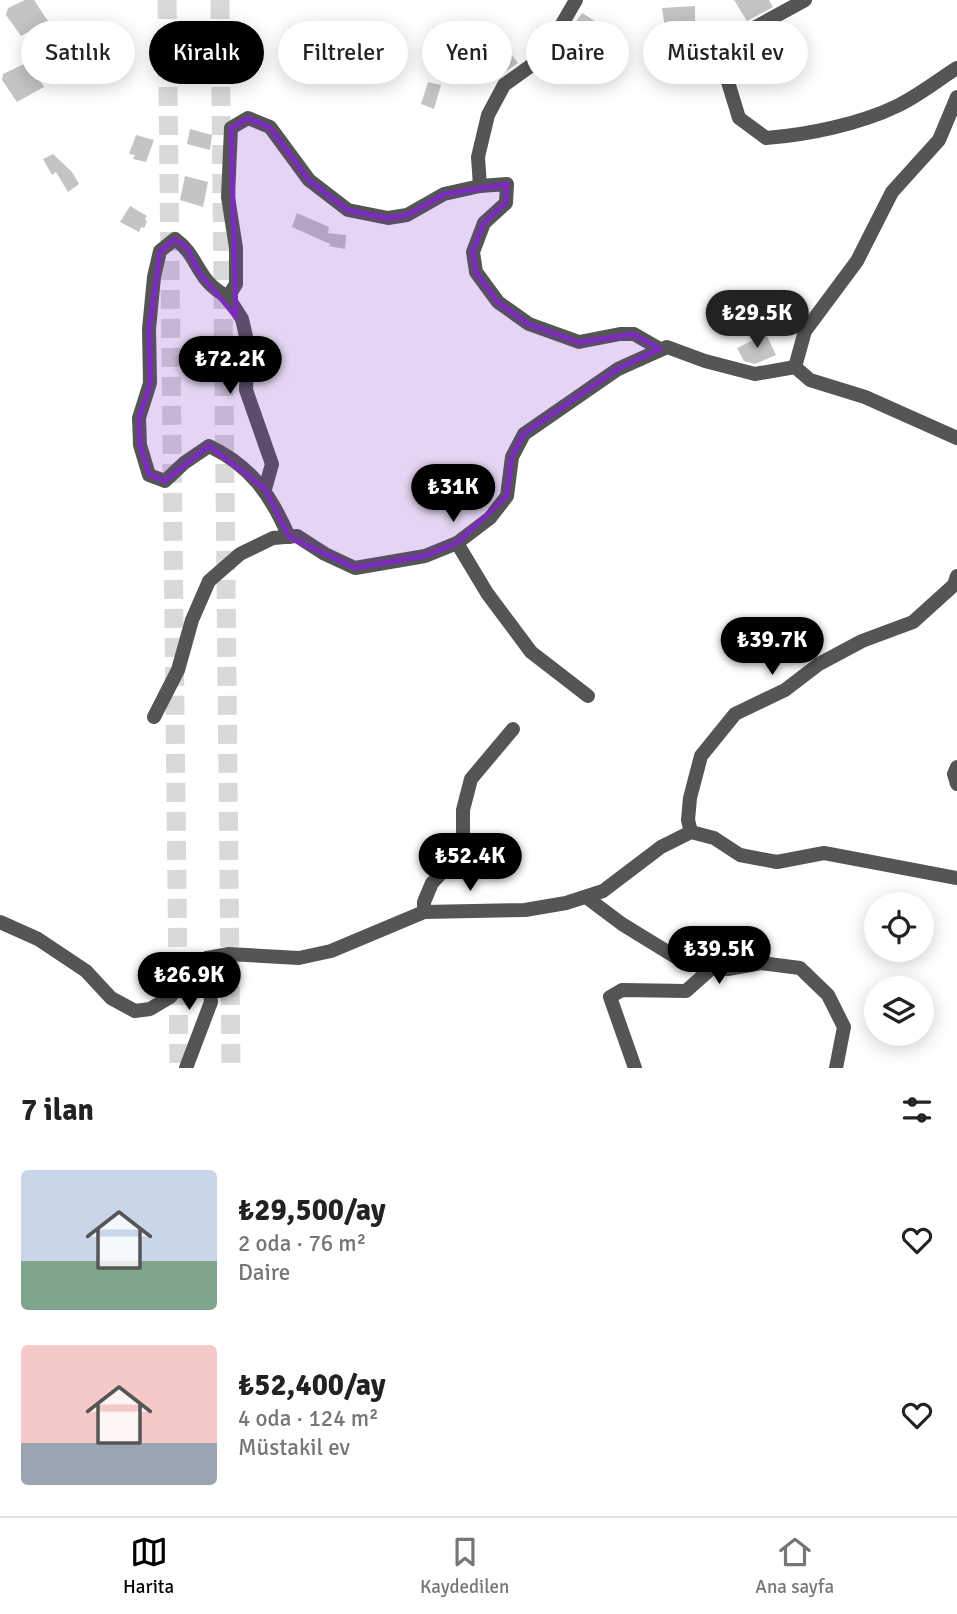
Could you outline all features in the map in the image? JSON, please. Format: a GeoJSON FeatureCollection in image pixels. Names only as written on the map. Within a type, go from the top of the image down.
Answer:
{"type":"FeatureCollection","features":[{"type":"Feature","properties":{"kind":"street"},"geometry":{"type":"LineString","coordinates":[[480,186],[478,157],[488,115],[504,85],[543,57],[576,0]]}},
{"type":"Feature","properties":{"kind":"street"},"geometry":{"type":"LineString","coordinates":[[757,21],[780,5],[805,0]]}},
{"type":"Feature","properties":{"kind":"street"},"geometry":{"type":"LineString","coordinates":[[729,84],[739,118],[766,138],[797,136],[898,106],[957,68]]}},
{"type":"Feature","properties":{"kind":"street"},"geometry":{"type":"LineString","coordinates":[[795,367],[805,331],[857,261],[892,192],[939,140],[957,97]]}},
{"type":"Feature","properties":{"kind":"street"},"geometry":{"type":"LineString","coordinates":[[228,297],[236,284],[236,248],[229,197],[231,128],[248,118],[270,127],[309,180],[348,210],[388,218],[407,215],[444,194],[480,186],[507,184],[506,203],[484,223],[473,251],[477,272],[498,302],[529,324],[579,342],[634,334],[660,349]]}},
{"type":"Feature","properties":{"kind":"street"},"geometry":{"type":"LineString","coordinates":[[265,489],[272,464],[246,390],[248,345],[242,319],[228,297],[213,289],[199,272],[187,247],[175,239],[160,251],[154,277],[149,329],[150,383],[139,418],[140,445],[149,475],[165,481],[184,463],[209,446],[226,454],[265,489],[289,537]]}},
{"type":"Feature","properties":{"kind":"street"},"geometry":{"type":"LineString","coordinates":[[154,717],[178,670],[192,620],[209,581],[240,554],[273,538],[296,536],[355,568],[425,556],[457,543],[490,518],[507,496],[512,457],[524,434],[618,369],[667,347],[705,361],[755,374],[795,367]]}},
{"type":"Feature","properties":{"kind":"street"},"geometry":{"type":"LineString","coordinates":[[795,367],[810,380],[865,397],[957,437]]}},
{"type":"Feature","properties":{"kind":"street"},"geometry":{"type":"LineString","coordinates":[[457,543],[487,593],[531,652],[589,696]]}},
{"type":"Feature","properties":{"kind":"street"},"geometry":{"type":"LineString","coordinates":[[691,832],[688,820],[690,798],[701,756],[735,714],[785,690],[819,664],[862,640],[913,622],[954,584],[957,576]]}},
{"type":"Feature","properties":{"kind":"street"},"geometry":{"type":"LineString","coordinates":[[424,912],[424,902],[432,883],[452,862],[463,844],[463,810],[471,779],[513,729]]}},
{"type":"Feature","properties":{"kind":"street"},"geometry":{"type":"LineString","coordinates":[[957,767],[954,774],[957,784]]}},
{"type":"Feature","properties":{"kind":"street"},"geometry":{"type":"LineString","coordinates":[[0,922],[38,939],[76,964],[111,998],[135,1011],[150,1009],[170,998],[189,972],[207,958],[229,954],[299,958],[331,951],[424,912],[525,910],[586,897],[603,891],[662,847],[691,832],[714,838],[740,855],[777,862],[824,853],[957,878]]}},
{"type":"Feature","properties":{"kind":"street"},"geometry":{"type":"LineString","coordinates":[[586,897],[622,924],[687,964],[728,969],[761,963],[800,968],[828,995],[844,1027],[836,1068]]}},
{"type":"Feature","properties":{"kind":"street"},"geometry":{"type":"LineString","coordinates":[[186,1068],[211,1002],[207,958]]}},
{"type":"Feature","properties":{"kind":"street"},"geometry":{"type":"LineString","coordinates":[[635,1068],[610,997],[622,990],[686,990],[713,967]]}},
{"type":"Feature","properties":{"kind":"highlighted area"},"geometry":{"type":"Polygon","coordinates":[[[248,118],[270,127],[309,180],[348,210],[388,218],[407,215],[444,194],[507,184],[506,203],[484,223],[473,252],[476,272],[498,302],[529,324],[579,342],[634,334],[660,349],[618,369],[524,434],[512,457],[507,496],[457,543],[425,556],[355,568],[289,537],[265,489],[209,446],[165,481],[149,475],[140,445],[139,418],[150,383],[149,329],[160,251],[175,239],[187,247],[199,272],[236,317],[231,128],[248,118]]]}},
{"type":"Feature","properties":{"kind":"building"},"geometry":{"type":"Polygon","coordinates":[[[25,0],[34,0],[48,21],[21,21],[21,36],[6,15],[8,8],[25,0]]]}},
{"type":"Feature","properties":{"kind":"building"},"geometry":{"type":"Polygon","coordinates":[[[734,0],[769,0],[773,7],[747,21],[734,0]]]}},
{"type":"Feature","properties":{"kind":"building"},"geometry":{"type":"Polygon","coordinates":[[[695,6],[695,21],[664,21],[662,8],[695,6]]]}},
{"type":"Feature","properties":{"kind":"building"},"geometry":{"type":"Polygon","coordinates":[[[582,13],[595,21],[576,21],[582,13]]]}},
{"type":"Feature","properties":{"kind":"building"},"geometry":{"type":"Polygon","coordinates":[[[512,55],[518,63],[512,67],[512,55]]]}},
{"type":"Feature","properties":{"kind":"building"},"geometry":{"type":"Polygon","coordinates":[[[21,65],[21,84],[42,84],[44,87],[17,102],[2,80],[3,74],[21,65]]]}},
{"type":"Feature","properties":{"kind":"building"},"geometry":{"type":"Polygon","coordinates":[[[427,84],[441,85],[434,109],[421,104],[427,84]]]}},
{"type":"Feature","properties":{"kind":"building"},"geometry":{"type":"Polygon","coordinates":[[[190,129],[212,135],[210,150],[187,144],[190,129]]]}},
{"type":"Feature","properties":{"kind":"building"},"geometry":{"type":"Polygon","coordinates":[[[136,135],[154,140],[146,162],[133,159],[135,155],[129,154],[136,135]]]}},
{"type":"Feature","properties":{"kind":"building"},"geometry":{"type":"Polygon","coordinates":[[[53,154],[72,172],[79,184],[68,192],[56,172],[52,175],[43,159],[53,154]]]}},
{"type":"Feature","properties":{"kind":"building"},"geometry":{"type":"Polygon","coordinates":[[[185,176],[208,182],[203,207],[180,200],[185,176]]]}},
{"type":"Feature","properties":{"kind":"building"},"geometry":{"type":"Polygon","coordinates":[[[130,206],[147,216],[144,228],[141,227],[139,232],[120,222],[130,206]]]}},
{"type":"Feature","properties":{"kind":"building"},"geometry":{"type":"Polygon","coordinates":[[[297,213],[329,227],[328,233],[346,235],[345,249],[329,246],[330,244],[292,227],[297,213]]]}},
{"type":"Feature","properties":{"kind":"building"},"geometry":{"type":"Polygon","coordinates":[[[766,334],[776,355],[755,364],[744,361],[737,348],[766,334]]]}},
{"type":"Feature","properties":{"kind":"tunnel"},"geometry":{"type":"LineString","coordinates":[[167,0],[179,1068]]}},
{"type":"Feature","properties":{"kind":"tunnel"},"geometry":{"type":"LineString","coordinates":[[220,0],[231,1068]]}}]}
